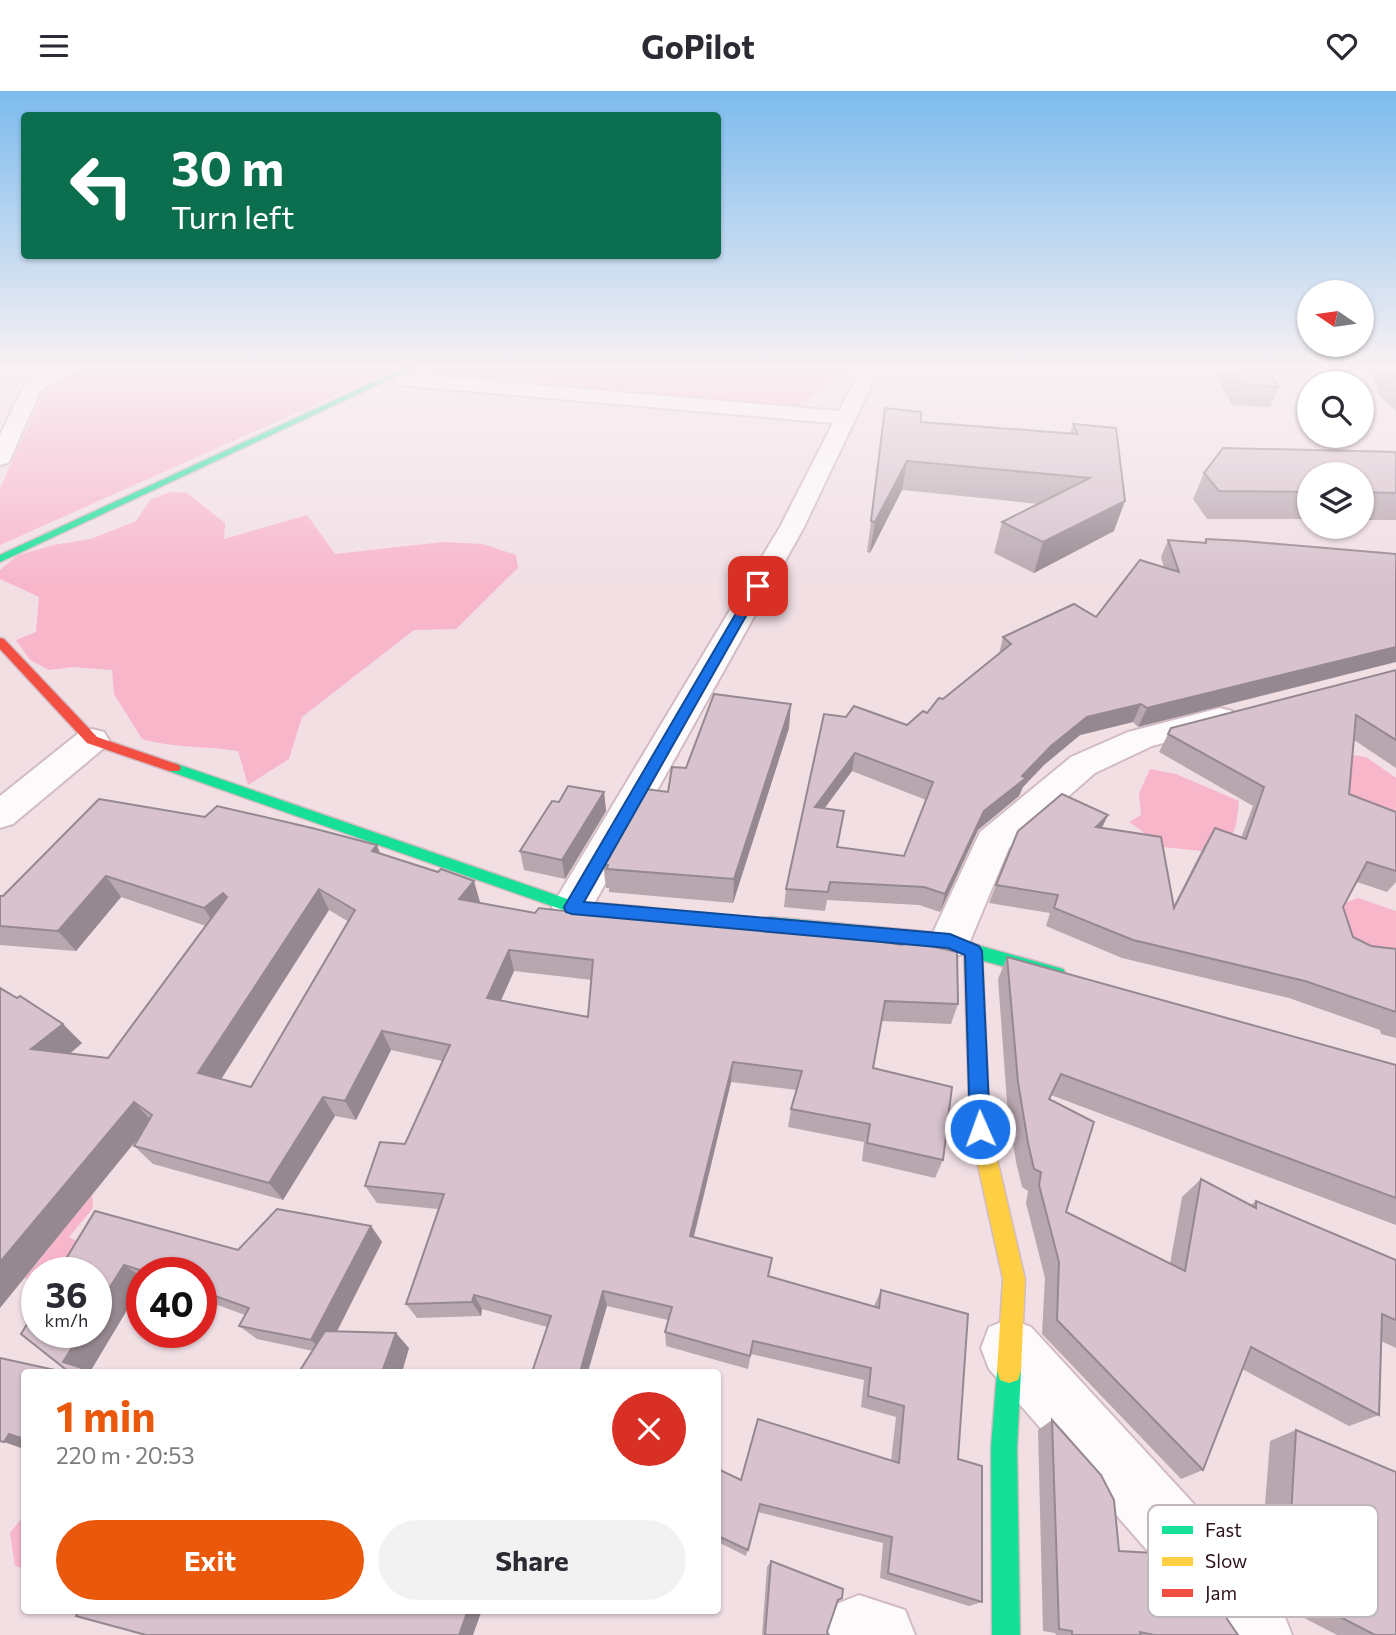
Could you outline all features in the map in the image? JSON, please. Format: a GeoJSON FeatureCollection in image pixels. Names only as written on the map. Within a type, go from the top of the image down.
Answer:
{"type":"FeatureCollection","features":[{"type":"Feature","properties":{"kind":"street"},"geometry":{"type":"LineString","coordinates":[[0,458],[9,439]]}},
{"type":"Feature","properties":{"kind":"street"},"geometry":{"type":"LineString","coordinates":[[0,559],[262,439]]}},
{"type":"Feature","properties":{"kind":"street"},"geometry":{"type":"LineString","coordinates":[[572,907],[792,527],[836,439]]}},
{"type":"Feature","properties":{"kind":"street"},"geometry":{"type":"LineString","coordinates":[[0,642],[92,740],[572,907],[654,914]]}},
{"type":"Feature","properties":{"kind":"street"},"geometry":{"type":"LineString","coordinates":[[1006,1635],[1004,1448],[1014,1279],[980,1129],[961,946],[993,841],[1083,765],[1140,739],[1245,712]]}},
{"type":"Feature","properties":{"kind":"street"},"geometry":{"type":"LineString","coordinates":[[0,815],[92,740]]}},
{"type":"Feature","properties":{"kind":"street"},"geometry":{"type":"LineString","coordinates":[[750,922],[961,946],[1079,980]]}},
{"type":"Feature","properties":{"kind":"street"},"geometry":{"type":"LineString","coordinates":[[1010,1348],[1151,1505]]}},
{"type":"Feature","properties":{"kind":"street"},"geometry":{"type":"LineString","coordinates":[[1245,1617],[1257,1635]]}},
{"type":"Feature","properties":{"kind":"street"},"geometry":{"type":"LineString","coordinates":[[858,1635],[859,1630],[880,1635]]}},
{"type":"Feature","properties":{"kind":"shaded area"},"geometry":{"type":"Polygon","coordinates":[[[22,439],[237,439],[0,545],[0,488],[22,439]]]}},
{"type":"Feature","properties":{"kind":"shaded area"},"geometry":{"type":"Polygon","coordinates":[[[170,492],[187,493],[225,523],[224,539],[307,515],[335,554],[443,542],[483,544],[516,555],[518,568],[456,629],[414,630],[302,717],[289,759],[248,785],[238,751],[142,739],[114,694],[112,670],[73,667],[49,670],[30,660],[16,640],[36,632],[39,597],[0,579],[0,570],[18,555],[91,539],[136,521],[150,500],[170,492]]]}},
{"type":"Feature","properties":{"kind":"shaded area"},"geometry":{"type":"Polygon","coordinates":[[[1333,752],[1366,757],[1396,778],[1396,830],[1359,818],[1318,758],[1333,752]]]}},
{"type":"Feature","properties":{"kind":"shaded area"},"geometry":{"type":"Polygon","coordinates":[[[1150,769],[1176,774],[1239,801],[1236,825],[1228,846],[1201,851],[1154,846],[1142,831],[1129,822],[1141,815],[1139,793],[1150,769]]]}},
{"type":"Feature","properties":{"kind":"shaded area"},"geometry":{"type":"Polygon","coordinates":[[[1358,898],[1396,911],[1396,958],[1339,933],[1339,905],[1358,898]]]}},
{"type":"Feature","properties":{"kind":"shaded area"},"geometry":{"type":"Polygon","coordinates":[[[92,1194],[93,1208],[69,1237],[105,1257],[42,1257],[92,1194]]]}},
{"type":"Feature","properties":{"kind":"shaded area"},"geometry":{"type":"Polygon","coordinates":[[[21,1519],[21,1568],[15,1566],[10,1533],[21,1519]]]}},
{"type":"Feature","properties":{"kind":"building"},"geometry":{"type":"Polygon","coordinates":[[[881,439],[1117,439],[1125,501],[1043,542],[1002,522],[1090,478],[907,461],[875,522],[871,521],[881,439]]]}},
{"type":"Feature","properties":{"kind":"building"},"geometry":{"type":"Polygon","coordinates":[[[1223,448],[1396,452],[1396,493],[1374,492],[1374,462],[1297,462],[1297,492],[1219,491],[1204,473],[1223,448]]]}},
{"type":"Feature","properties":{"kind":"building"},"geometry":{"type":"Polygon","coordinates":[[[1206,539],[1244,541],[1396,554],[1396,647],[1147,708],[1141,704],[1087,717],[1051,746],[1022,776],[1026,778],[984,811],[945,894],[924,887],[830,882],[828,892],[786,889],[824,714],[846,717],[854,706],[907,725],[923,711],[927,713],[939,698],[943,699],[1011,644],[1003,637],[1074,604],[1096,617],[1140,560],[1179,572],[1168,540],[1206,543],[1206,539]],[[855,753],[815,807],[844,811],[837,847],[904,856],[933,782],[855,753]]]}},
{"type":"Feature","properties":{"kind":"building"},"geometry":{"type":"Polygon","coordinates":[[[1396,670],[1396,740],[1356,715],[1349,794],[1396,812],[1396,871],[1367,862],[1343,907],[1353,937],[1371,946],[1396,949],[1396,1012],[1305,981],[1133,940],[1054,908],[1058,895],[996,885],[1018,831],[1062,794],[1108,815],[1096,827],[1161,837],[1174,908],[1215,828],[1246,839],[1264,787],[1168,734],[1171,728],[1396,670]]]}},
{"type":"Feature","properties":{"kind":"building"},"geometry":{"type":"Polygon","coordinates":[[[714,694],[791,704],[734,879],[607,869],[608,865],[603,864],[646,789],[668,792],[672,767],[686,768],[714,694]]]}},
{"type":"Feature","properties":{"kind":"building"},"geometry":{"type":"Polygon","coordinates":[[[568,786],[604,792],[562,860],[520,851],[552,801],[559,802],[568,786]]]}},
{"type":"Feature","properties":{"kind":"building"},"geometry":{"type":"Polygon","coordinates":[[[99,799],[205,817],[217,806],[312,828],[377,845],[372,851],[438,872],[441,869],[474,881],[459,899],[535,913],[539,908],[589,914],[592,906],[821,927],[820,932],[902,945],[904,940],[957,952],[958,1004],[885,1001],[873,1068],[952,1087],[943,1160],[867,1143],[870,1124],[791,1109],[802,1071],[733,1062],[690,1236],[772,1258],[768,1276],[879,1308],[881,1290],[968,1314],[958,1459],[982,1466],[982,1602],[888,1573],[892,1537],[760,1504],[748,1550],[721,1537],[721,1470],[741,1480],[758,1419],[899,1463],[904,1406],[868,1396],[871,1368],[753,1341],[750,1356],[665,1332],[672,1307],[603,1291],[581,1369],[533,1369],[551,1316],[474,1295],[472,1302],[406,1304],[444,1194],[365,1186],[380,1142],[405,1144],[450,1045],[382,1031],[345,1101],[323,1097],[269,1183],[134,1146],[152,1115],[134,1102],[0,1262],[0,988],[17,998],[20,996],[63,1024],[31,1049],[108,1058],[227,897],[223,893],[204,908],[106,876],[58,931],[0,926],[0,896],[99,799]],[[319,889],[198,1073],[251,1087],[355,910],[319,889]],[[509,950],[487,998],[588,1017],[593,960],[509,950]]]}},
{"type":"Feature","properties":{"kind":"building"},"geometry":{"type":"Polygon","coordinates":[[[1007,957],[1396,1065],[1396,1198],[1061,1074],[1049,1099],[1094,1122],[1066,1212],[1185,1271],[1201,1179],[1256,1208],[1256,1201],[1396,1260],[1396,1320],[1382,1314],[1379,1415],[1251,1347],[1203,1470],[1057,1320],[1059,1262],[1039,1185],[1041,1172],[1034,1169],[1028,1143],[1018,1082],[1007,957]]]}},
{"type":"Feature","properties":{"kind":"building"},"geometry":{"type":"Polygon","coordinates":[[[277,1209],[371,1226],[311,1340],[239,1326],[249,1308],[217,1297],[217,1257],[126,1257],[126,1266],[112,1284],[112,1257],[67,1257],[95,1211],[238,1250],[277,1209]]]}},
{"type":"Feature","properties":{"kind":"building"},"geometry":{"type":"Polygon","coordinates":[[[325,1331],[396,1333],[383,1369],[301,1369],[325,1331]]]}},
{"type":"Feature","properties":{"kind":"building"},"geometry":{"type":"Polygon","coordinates":[[[39,1348],[72,1348],[63,1362],[85,1369],[65,1369],[39,1348]]]}},
{"type":"Feature","properties":{"kind":"building"},"geometry":{"type":"Polygon","coordinates":[[[0,1358],[50,1369],[21,1369],[21,1438],[9,1434],[4,1442],[0,1441],[0,1358]]]}},
{"type":"Feature","properties":{"kind":"building"},"geometry":{"type":"Polygon","coordinates":[[[1052,1420],[1101,1475],[1114,1500],[1119,1551],[1148,1553],[1148,1617],[1226,1617],[1238,1635],[1154,1635],[1140,1632],[1141,1635],[1072,1635],[1072,1631],[1059,1629],[1052,1420]]]}},
{"type":"Feature","properties":{"kind":"building"},"geometry":{"type":"Polygon","coordinates":[[[1296,1430],[1396,1472],[1396,1635],[1375,1635],[1340,1617],[1378,1617],[1378,1505],[1292,1505],[1296,1430]]]}},
{"type":"Feature","properties":{"kind":"building"},"geometry":{"type":"Polygon","coordinates":[[[771,1561],[843,1589],[842,1598],[838,1600],[827,1632],[829,1635],[765,1635],[771,1561]]]}},
{"type":"Feature","properties":{"kind":"building"},"geometry":{"type":"Polygon","coordinates":[[[467,1614],[459,1635],[146,1635],[76,1616],[467,1614]]]}},
{"type":"Feature","properties":{"kind":"traffic: fast"},"geometry":{"type":"LineString","coordinates":[[0,559],[258,439]]}},
{"type":"Feature","properties":{"kind":"traffic: fast"},"geometry":{"type":"LineString","coordinates":[[174,768],[572,907],[643,913]]}},
{"type":"Feature","properties":{"kind":"traffic: fast"},"geometry":{"type":"LineString","coordinates":[[770,924],[950,941],[973,951],[1057,974]]}},
{"type":"Feature","properties":{"kind":"traffic: fast"},"geometry":{"type":"LineString","coordinates":[[1006,1635],[1004,1448],[1009,1371]]}},
{"type":"Feature","properties":{"kind":"traffic: slow"},"geometry":{"type":"LineString","coordinates":[[973,951],[980,1129],[1014,1279],[1009,1371]]}},
{"type":"Feature","properties":{"kind":"traffic: jam"},"geometry":{"type":"LineString","coordinates":[[0,642],[92,740],[174,768]]}},
{"type":"Feature","properties":{"kind":"route"},"geometry":{"type":"LineString","coordinates":[[758,586],[572,907],[950,941],[973,951],[980,1129]]}}]}
